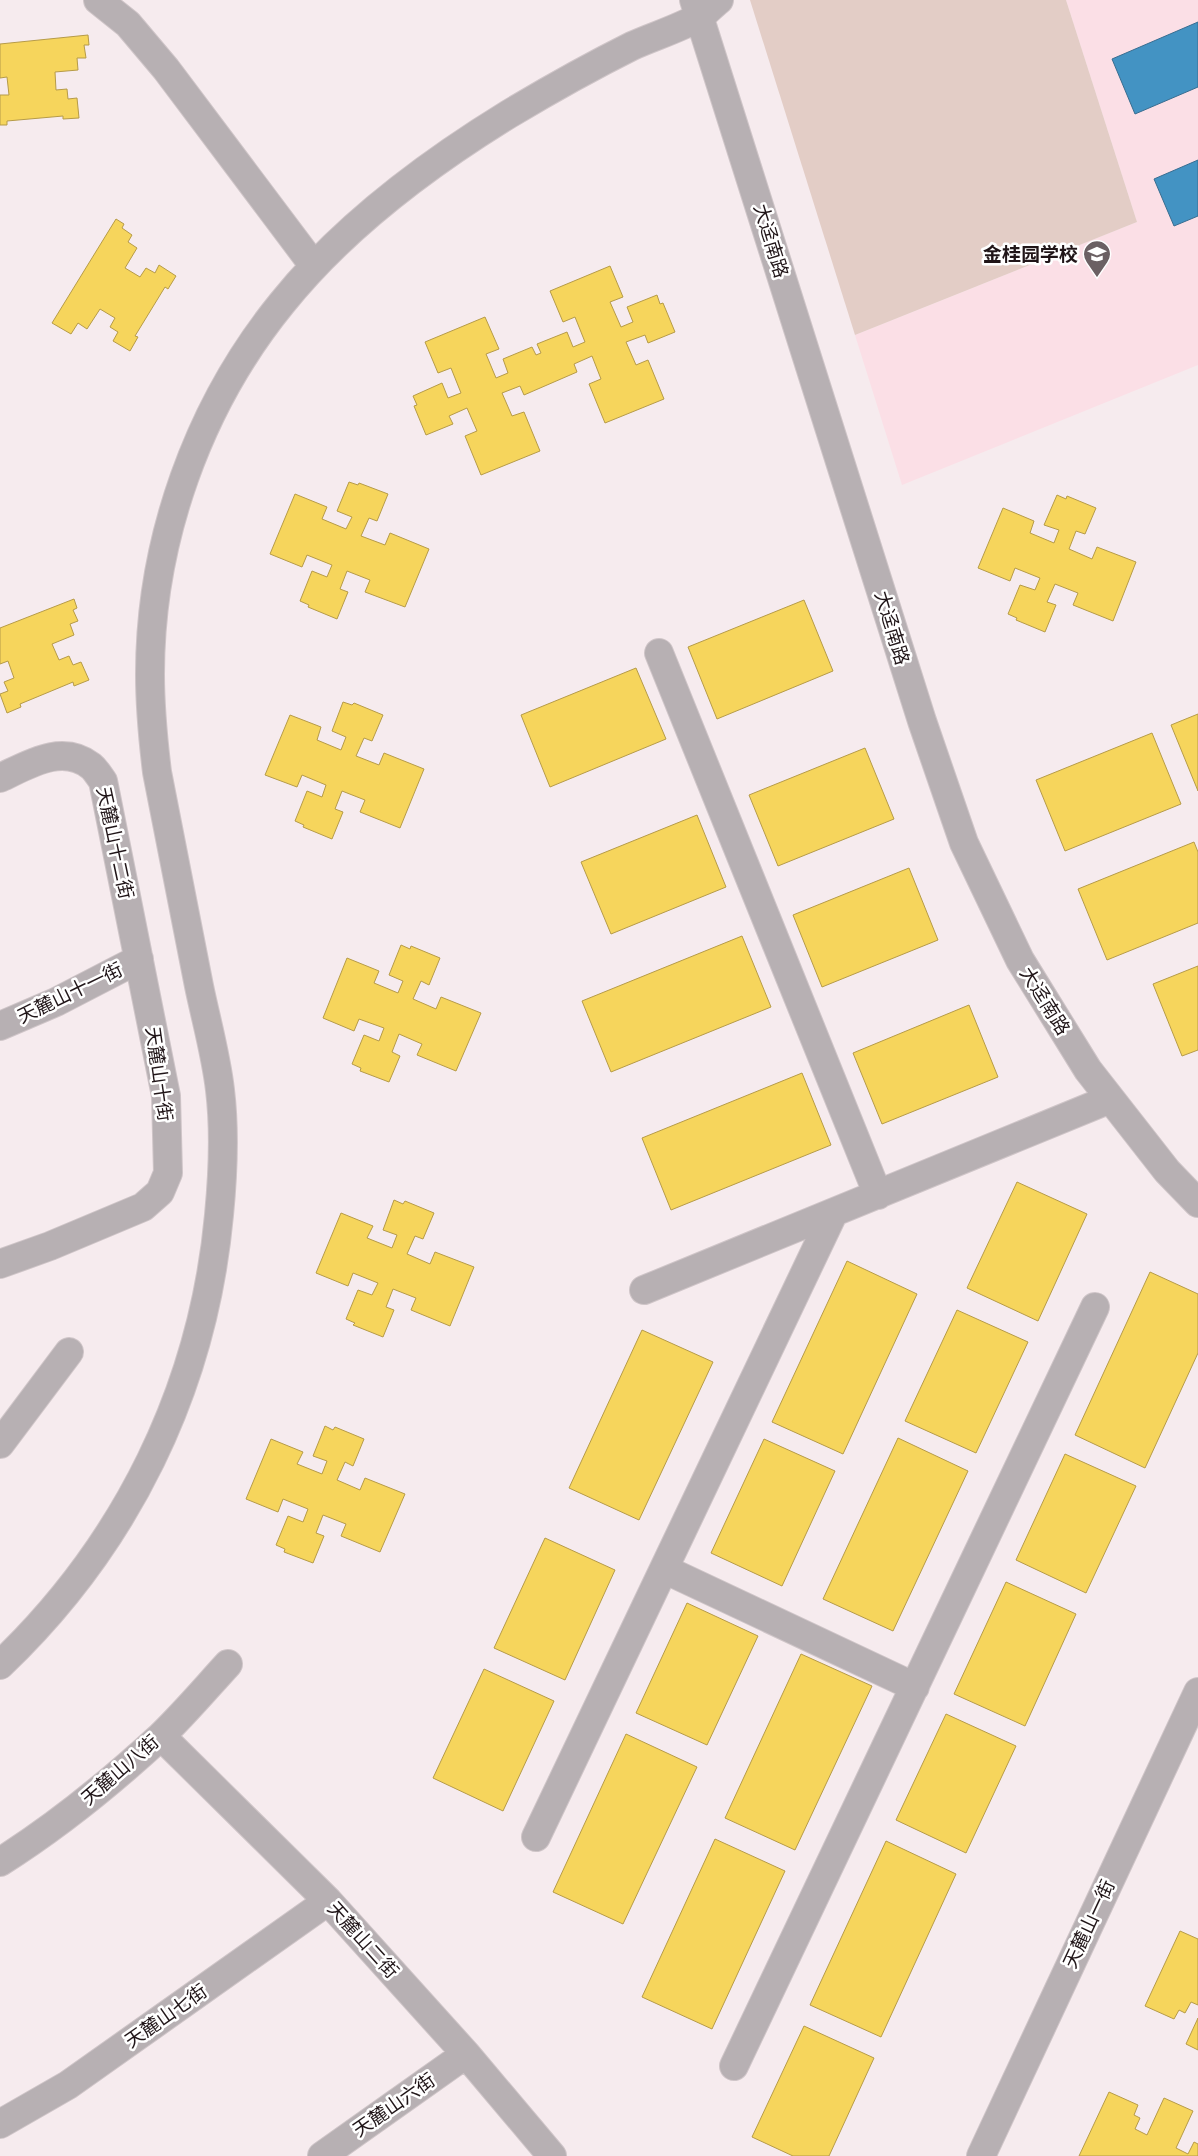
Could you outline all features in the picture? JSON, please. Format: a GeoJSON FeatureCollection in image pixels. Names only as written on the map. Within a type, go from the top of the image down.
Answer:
{"type":"FeatureCollection","features":[{"type":"Feature","properties":{"kind":"street"},"geometry":{"type":"LineString","coordinates":[[98,0],[128,24],[166,68],[314,266]]}},
{"type":"Feature","properties":{"kind":"street"},"geometry":{"type":"LineString","coordinates":[[0,1665],[34,1633],[88,1568],[133,1497],[170,1421],[198,1341],[216,1249],[223,1174],[220,1090],[157,772],[151,723],[150,683],[152,623],[159,574],[170,525],[203,431],[226,386],[252,344],[281,303],[314,266],[350,231],[446,155],[507,115],[577,74],[634,45],[704,5]]}},
{"type":"Feature","properties":{"kind":"street","name":"大迳南路"},"geometry":{"type":"LineString","coordinates":[[704,5],[922,721],[964,843],[1020,960],[1088,1070],[1167,1171],[1198,1203]]}},
{"type":"Feature","properties":{"kind":"street"},"geometry":{"type":"LineString","coordinates":[[659,653],[878,1195]]}},
{"type":"Feature","properties":{"kind":"street","name":"天麓山十二街"},"geometry":{"type":"LineString","coordinates":[[0,778],[56,755],[75,757],[91,766],[103,781],[139,959]]}},
{"type":"Feature","properties":{"kind":"street","name":"天麓山十一街"},"geometry":{"type":"LineString","coordinates":[[0,1026],[56,1002],[139,959]]}},
{"type":"Feature","properties":{"kind":"street","name":"天麓山十街"},"geometry":{"type":"LineString","coordinates":[[0,1264],[50,1246],[144,1207],[160,1192],[168,1173],[166,1096],[139,959]]}},
{"type":"Feature","properties":{"kind":"street"},"geometry":{"type":"LineString","coordinates":[[644,1290],[1110,1099]]}},
{"type":"Feature","properties":{"kind":"street"},"geometry":{"type":"LineString","coordinates":[[536,1837],[833,1214]]}},
{"type":"Feature","properties":{"kind":"street"},"geometry":{"type":"LineString","coordinates":[[734,2066],[1095,1307]]}},
{"type":"Feature","properties":{"kind":"street"},"geometry":{"type":"LineString","coordinates":[[0,1444],[69,1352]]}},
{"type":"Feature","properties":{"kind":"street"},"geometry":{"type":"LineString","coordinates":[[664,1569],[915,1686]]}},
{"type":"Feature","properties":{"kind":"street","name":"天麓山八街"},"geometry":{"type":"LineString","coordinates":[[0,1862],[94,1795],[161,1736],[228,1664]]}},
{"type":"Feature","properties":{"kind":"street","name":"天麓山一街"},"geometry":{"type":"LineString","coordinates":[[981,2156],[1198,1692]]}},
{"type":"Feature","properties":{"kind":"street","name":"天麓山二街"},"geometry":{"type":"LineString","coordinates":[[161,1736],[328,1901],[466,2054],[552,2156]]}},
{"type":"Feature","properties":{"kind":"street","name":"天麓山七街"},"geometry":{"type":"LineString","coordinates":[[0,2124],[68,2085],[328,1901]]}},
{"type":"Feature","properties":{"kind":"street","name":"天麓山六街"},"geometry":{"type":"LineString","coordinates":[[322,2156],[466,2054]]}},
{"type":"Feature","properties":{"kind":"shaded area"},"geometry":{"type":"Polygon","coordinates":[[[750,0],[1066,0],[1137,222],[855,335],[750,0]]]}},
{"type":"Feature","properties":{"kind":"shaded area","name":"金桂园学校"},"geometry":{"type":"Polygon","coordinates":[[[1066,0],[1198,0],[1198,365],[902,485],[855,335],[1137,222],[1066,0]]]}},
{"type":"Feature","properties":{"kind":"building: Homes"},"geometry":{"type":"Polygon","coordinates":[[[88,35],[89,45],[84,45],[86,58],[77,58],[78,70],[55,72],[56,90],[67,89],[68,99],[77,98],[79,118],[63,119],[63,116],[7,121],[7,125],[0,125],[0,95],[9,95],[7,77],[0,78],[0,44],[88,35]]]}},
{"type":"Feature","properties":{"kind":"building: Homes"},"geometry":{"type":"Polygon","coordinates":[[[116,219],[124,224],[122,228],[132,235],[128,242],[137,248],[125,268],[140,277],[146,268],[155,273],[159,265],[176,276],[168,289],[165,287],[135,336],[138,337],[130,351],[113,341],[118,332],[110,327],[115,318],[100,309],[87,329],[78,323],[71,334],[52,323],[116,219]]]}},
{"type":"Feature","properties":{"kind":"building: Homes"},"geometry":{"type":"Polygon","coordinates":[[[610,266],[623,297],[610,302],[621,327],[633,322],[627,307],[657,295],[660,304],[663,303],[675,332],[648,343],[645,335],[626,342],[636,365],[648,360],[664,399],[605,423],[589,384],[601,379],[592,356],[574,364],[577,372],[524,395],[520,386],[502,393],[512,416],[524,412],[540,451],[481,475],[465,436],[477,431],[467,408],[449,416],[453,424],[426,435],[414,406],[417,405],[413,396],[442,383],[448,398],[461,393],[451,368],[438,373],[425,342],[485,317],[499,349],[486,354],[496,378],[508,373],[503,359],[532,347],[536,355],[541,353],[537,344],[567,332],[573,347],[585,342],[575,317],[563,322],[550,291],[610,266]]]}},
{"type":"Feature","properties":{"kind":"building: Homes"},"geometry":{"type":"Polygon","coordinates":[[[349,482],[358,485],[359,483],[388,494],[377,521],[369,518],[361,536],[385,545],[390,533],[429,549],[405,607],[365,592],[370,580],[347,571],[340,589],[348,592],[337,619],[308,607],[309,605],[300,601],[312,571],[327,577],[332,565],[307,555],[302,567],[270,554],[295,494],[327,507],[322,519],[346,529],[352,517],[337,511],[349,482]]]}},
{"type":"Feature","properties":{"kind":"building: Homes"},"geometry":{"type":"Polygon","coordinates":[[[1057,495],[1066,499],[1067,496],[1096,508],[1085,534],[1076,531],[1069,549],[1092,559],[1097,547],[1136,562],[1113,621],[1073,605],[1078,593],[1055,584],[1047,602],[1056,605],[1045,632],[1016,620],[1017,618],[1008,614],[1020,585],[1035,590],[1040,578],[1015,568],[1010,581],[978,568],[1003,508],[1034,521],[1030,533],[1054,543],[1059,530],[1044,525],[1057,495]]]}},
{"type":"Feature","properties":{"kind":"building: Homes"},"geometry":{"type":"Polygon","coordinates":[[[74,599],[77,608],[73,610],[78,621],[70,624],[74,635],[52,644],[59,660],[69,656],[73,665],[81,662],[89,680],[74,686],[73,682],[20,704],[21,707],[7,713],[0,694],[8,691],[4,682],[14,678],[8,661],[0,664],[0,628],[74,599]]]}},
{"type":"Feature","properties":{"kind":"building: Homes"},"geometry":{"type":"Polygon","coordinates":[[[804,600],[833,671],[717,719],[688,647],[804,600]]]}},
{"type":"Feature","properties":{"kind":"building: Homes"},"geometry":{"type":"Polygon","coordinates":[[[636,668],[666,739],[550,787],[521,715],[636,668]]]}},
{"type":"Feature","properties":{"kind":"building: Homes"},"geometry":{"type":"Polygon","coordinates":[[[343,702],[352,705],[354,703],[383,715],[372,741],[364,738],[356,756],[379,765],[384,753],[424,769],[400,828],[360,812],[365,800],[342,791],[335,809],[343,812],[332,839],[303,827],[304,825],[295,821],[307,791],[322,797],[326,785],[302,775],[297,787],[265,775],[290,715],[321,727],[317,740],[341,750],[346,737],[332,731],[343,702]]]}},
{"type":"Feature","properties":{"kind":"building: Homes"},"geometry":{"type":"Polygon","coordinates":[[[1198,714],[1198,791],[1171,725],[1198,714]]]}},
{"type":"Feature","properties":{"kind":"building: Homes"},"geometry":{"type":"Polygon","coordinates":[[[1152,733],[1181,804],[1065,851],[1036,780],[1152,733]]]}},
{"type":"Feature","properties":{"kind":"building: Homes"},"geometry":{"type":"Polygon","coordinates":[[[865,748],[894,819],[778,866],[749,795],[865,748]]]}},
{"type":"Feature","properties":{"kind":"building: Homes"},"geometry":{"type":"Polygon","coordinates":[[[697,815],[726,887],[611,934],[581,862],[697,815]]]}},
{"type":"Feature","properties":{"kind":"building: Homes"},"geometry":{"type":"Polygon","coordinates":[[[1194,842],[1198,852],[1198,923],[1107,960],[1078,889],[1194,842]]]}},
{"type":"Feature","properties":{"kind":"building: Homes"},"geometry":{"type":"Polygon","coordinates":[[[909,868],[938,940],[822,987],[793,915],[909,868]]]}},
{"type":"Feature","properties":{"kind":"building: Homes"},"geometry":{"type":"Polygon","coordinates":[[[742,936],[771,1007],[611,1072],[582,1001],[742,936]]]}},
{"type":"Feature","properties":{"kind":"building: Homes"},"geometry":{"type":"Polygon","coordinates":[[[401,945],[410,949],[411,946],[440,958],[429,985],[421,981],[413,999],[436,1009],[441,997],[481,1013],[456,1071],[417,1055],[422,1044],[399,1034],[392,1052],[400,1056],[389,1082],[360,1071],[361,1068],[352,1064],[364,1035],[379,1041],[384,1028],[359,1019],[354,1031],[323,1018],[347,958],[379,971],[374,983],[398,993],[403,981],[389,975],[401,945]]]}},
{"type":"Feature","properties":{"kind":"building: Homes"},"geometry":{"type":"Polygon","coordinates":[[[1198,966],[1198,1050],[1182,1056],[1153,984],[1198,966]]]}},
{"type":"Feature","properties":{"kind":"building: Homes"},"geometry":{"type":"Polygon","coordinates":[[[969,1005],[998,1077],[882,1124],[853,1053],[969,1005]]]}},
{"type":"Feature","properties":{"kind":"building: Homes"},"geometry":{"type":"Polygon","coordinates":[[[802,1073],[831,1145],[671,1210],[642,1138],[802,1073]]]}},
{"type":"Feature","properties":{"kind":"building: Homes"},"geometry":{"type":"Polygon","coordinates":[[[1017,1182],[1087,1214],[1038,1321],[967,1288],[1017,1182]]]}},
{"type":"Feature","properties":{"kind":"building: Homes"},"geometry":{"type":"Polygon","coordinates":[[[394,1200],[403,1204],[405,1201],[434,1213],[423,1239],[415,1236],[407,1254],[430,1264],[435,1252],[474,1267],[450,1326],[411,1310],[416,1298],[393,1289],[386,1307],[394,1310],[383,1337],[353,1325],[355,1323],[346,1319],[358,1290],[372,1295],[378,1283],[353,1273],[348,1286],[316,1273],[341,1213],[373,1226],[367,1238],[392,1248],[397,1235],[383,1230],[394,1200]]]}},
{"type":"Feature","properties":{"kind":"building: Homes"},"geometry":{"type":"Polygon","coordinates":[[[847,1261],[917,1294],[843,1454],[772,1422],[847,1261]]]}},
{"type":"Feature","properties":{"kind":"building: Homes"},"geometry":{"type":"Polygon","coordinates":[[[1150,1272],[1198,1294],[1198,1353],[1145,1468],[1075,1435],[1150,1272]]]}},
{"type":"Feature","properties":{"kind":"building: Homes"},"geometry":{"type":"Polygon","coordinates":[[[957,1310],[1028,1342],[976,1453],[905,1421],[957,1310]]]}},
{"type":"Feature","properties":{"kind":"building: Homes"},"geometry":{"type":"Polygon","coordinates":[[[642,1330],[713,1362],[639,1520],[569,1488],[642,1330]]]}},
{"type":"Feature","properties":{"kind":"building: Homes"},"geometry":{"type":"Polygon","coordinates":[[[325,1426],[333,1430],[335,1427],[364,1439],[353,1466],[345,1462],[337,1480],[360,1490],[365,1478],[405,1494],[380,1552],[341,1536],[346,1524],[323,1515],[316,1533],[324,1536],[313,1563],[284,1552],[285,1549],[276,1545],[288,1516],[303,1522],[308,1509],[283,1499],[278,1512],[246,1499],[271,1439],[303,1452],[297,1464],[322,1474],[327,1461],[313,1456],[325,1426]]]}},
{"type":"Feature","properties":{"kind":"building: Homes"},"geometry":{"type":"Polygon","coordinates":[[[898,1438],[968,1471],[893,1631],[823,1599],[898,1438]]]}},
{"type":"Feature","properties":{"kind":"building: Homes"},"geometry":{"type":"Polygon","coordinates":[[[764,1439],[835,1471],[782,1586],[711,1553],[764,1439]]]}},
{"type":"Feature","properties":{"kind":"building: Homes"},"geometry":{"type":"Polygon","coordinates":[[[1065,1454],[1136,1486],[1086,1593],[1016,1560],[1065,1454]]]}},
{"type":"Feature","properties":{"kind":"building: Homes"},"geometry":{"type":"Polygon","coordinates":[[[545,1538],[615,1570],[565,1680],[494,1648],[545,1538]]]}},
{"type":"Feature","properties":{"kind":"building: Homes"},"geometry":{"type":"Polygon","coordinates":[[[1006,1582],[1076,1614],[1025,1726],[954,1694],[1006,1582]]]}},
{"type":"Feature","properties":{"kind":"building: Homes"},"geometry":{"type":"Polygon","coordinates":[[[687,1603],[758,1636],[707,1745],[636,1713],[687,1603]]]}},
{"type":"Feature","properties":{"kind":"building: Homes"},"geometry":{"type":"Polygon","coordinates":[[[801,1654],[872,1686],[795,1850],[725,1818],[801,1654]]]}},
{"type":"Feature","properties":{"kind":"building: Homes"},"geometry":{"type":"Polygon","coordinates":[[[484,1669],[554,1701],[503,1811],[433,1778],[484,1669]]]}},
{"type":"Feature","properties":{"kind":"building: Homes"},"geometry":{"type":"Polygon","coordinates":[[[946,1714],[1016,1746],[966,1853],[896,1820],[946,1714]]]}},
{"type":"Feature","properties":{"kind":"building: Homes"},"geometry":{"type":"Polygon","coordinates":[[[626,1734],[697,1767],[623,1924],[553,1892],[626,1734]]]}},
{"type":"Feature","properties":{"kind":"building: Homes"},"geometry":{"type":"Polygon","coordinates":[[[715,1839],[785,1871],[712,2029],[642,1997],[715,1839]]]}},
{"type":"Feature","properties":{"kind":"building: Homes"},"geometry":{"type":"Polygon","coordinates":[[[886,1841],[956,1874],[881,2037],[810,2005],[886,1841]]]}},
{"type":"Feature","properties":{"kind":"building: Homes"},"geometry":{"type":"Polygon","coordinates":[[[1180,1931],[1198,1939],[1198,2005],[1191,2002],[1185,2013],[1179,2010],[1174,2019],[1145,2006],[1180,1931]]]}},
{"type":"Feature","properties":{"kind":"building: Homes"},"geometry":{"type":"Polygon","coordinates":[[[1198,2018],[1198,2050],[1186,2044],[1198,2018]]]}},
{"type":"Feature","properties":{"kind":"building: Homes"},"geometry":{"type":"Polygon","coordinates":[[[804,2026],[874,2058],[829,2156],[793,2156],[752,2137],[804,2026]]]}},
{"type":"Feature","properties":{"kind":"building: Homes"},"geometry":{"type":"Polygon","coordinates":[[[1109,2092],[1138,2105],[1134,2115],[1140,2118],[1135,2129],[1147,2135],[1164,2098],[1193,2111],[1176,2148],[1188,2154],[1194,2142],[1198,2144],[1198,2156],[1079,2156],[1109,2092]]]}},
{"type":"Feature","properties":{"kind":"building: Schools"},"geometry":{"type":"Polygon","coordinates":[[[1198,22],[1198,87],[1135,114],[1112,59],[1198,22]]]}},
{"type":"Feature","properties":{"kind":"building: Schools"},"geometry":{"type":"Polygon","coordinates":[[[1198,160],[1198,216],[1174,226],[1154,179],[1198,160]]]}},
{"type":"Feature","properties":{"kind":"place","name":"金桂园学校"},"geometry":{"type":"Point","coordinates":[1097,278]}}]}
